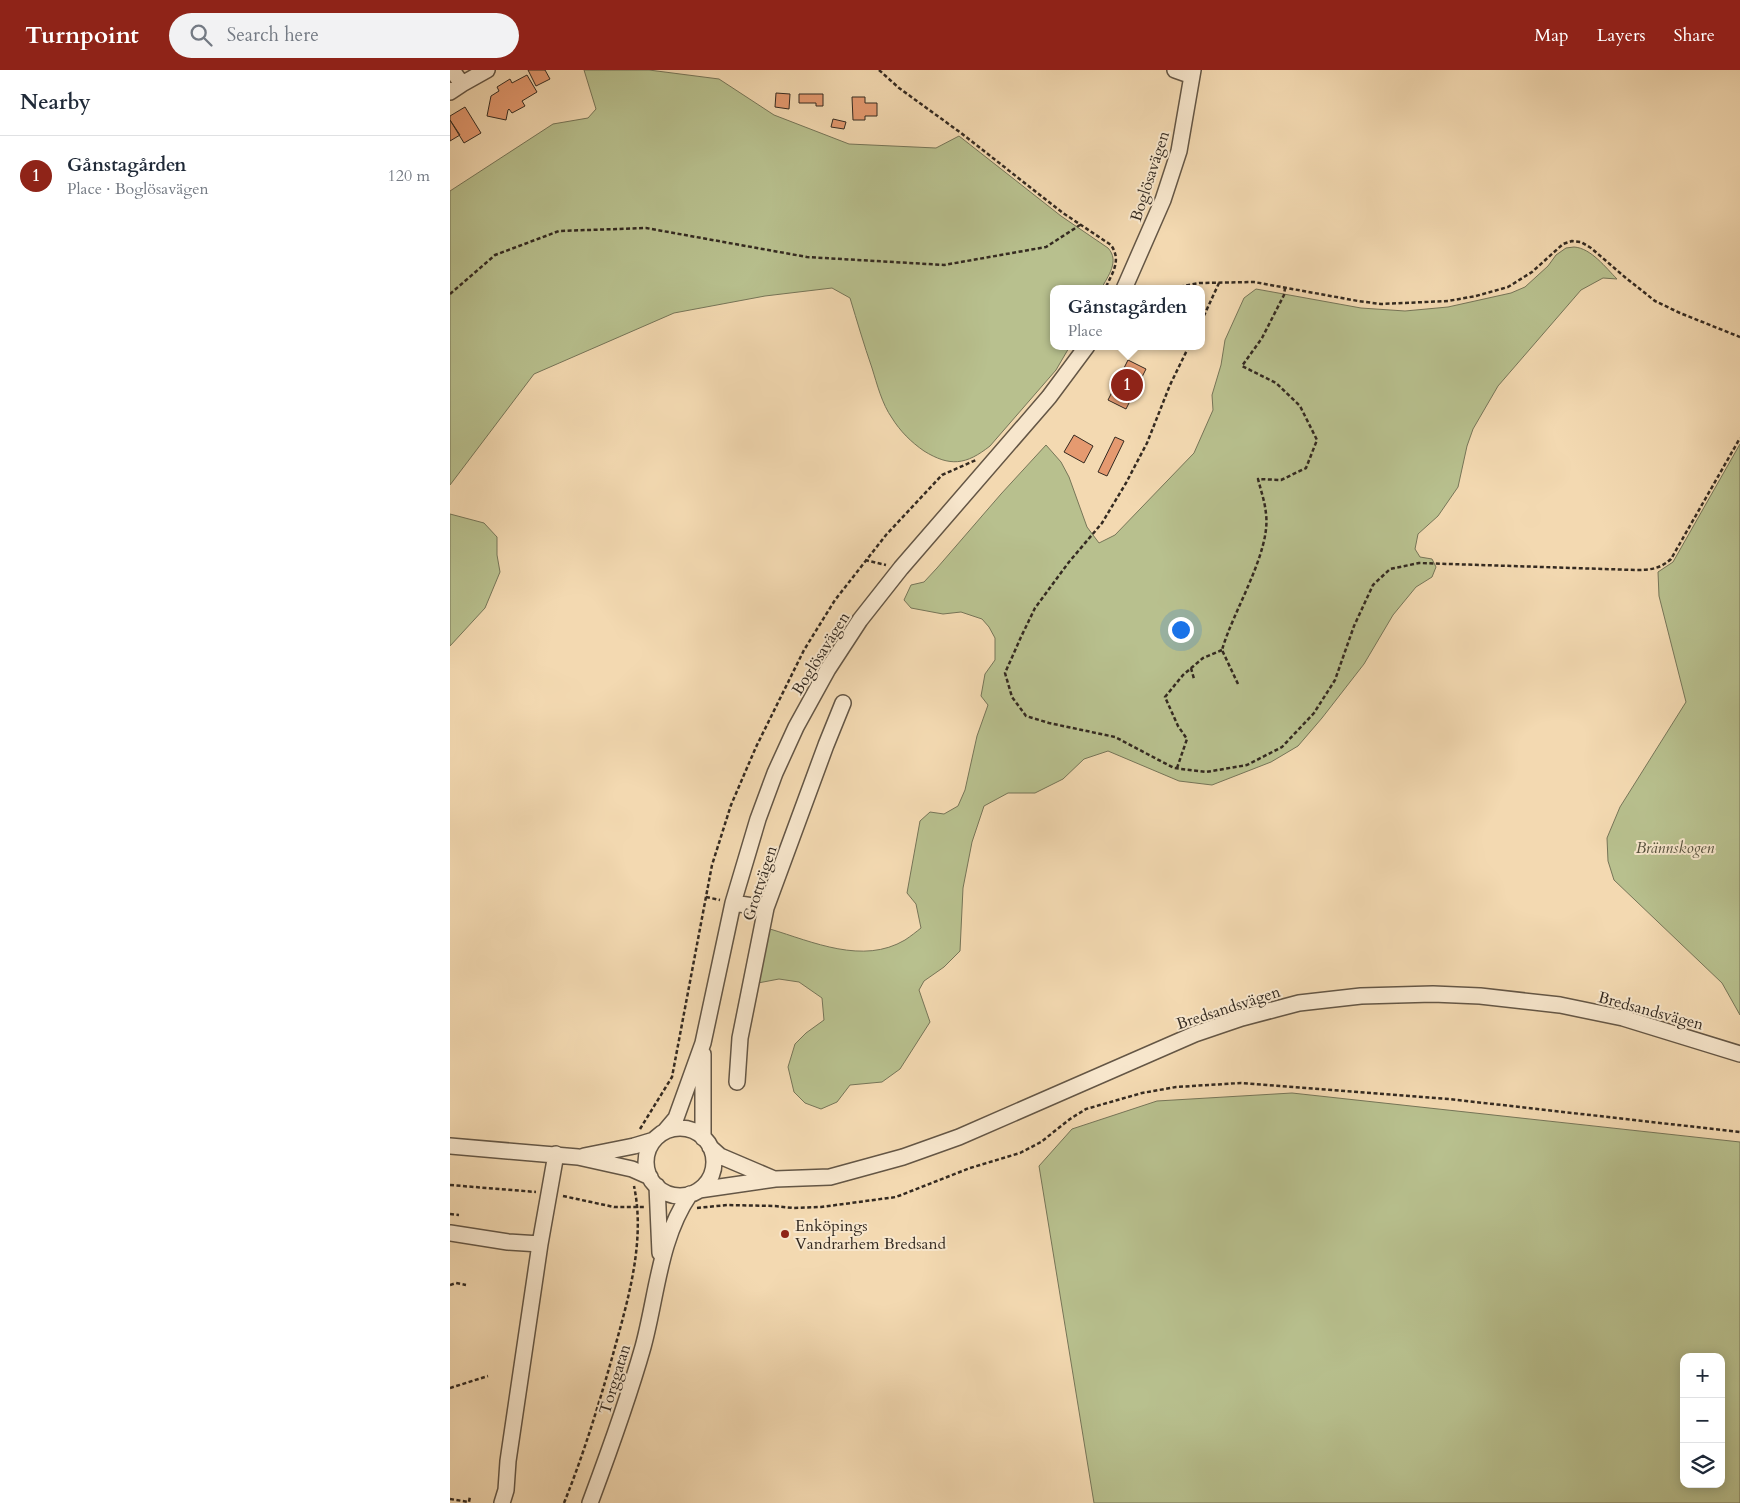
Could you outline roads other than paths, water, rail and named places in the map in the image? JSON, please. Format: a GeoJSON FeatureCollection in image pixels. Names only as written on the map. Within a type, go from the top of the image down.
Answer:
{"type":"FeatureCollection","features":[{"type":"Feature","properties":{"kind":"street"},"geometry":{"type":"LineString","coordinates":[[452,70],[456,88],[487,70]]}},
{"type":"Feature","properties":{"kind":"street"},"geometry":{"type":"LineString","coordinates":[[1175,70],[1193,73]]}},
{"type":"Feature","properties":{"kind":"street","name":"Boglösavägen"},"geometry":{"type":"LineString","coordinates":[[1126,285],[1163,200],[1179,151],[1193,73]]}},
{"type":"Feature","properties":{"kind":"street","name":"Boglösavägen"},"geometry":{"type":"LineString","coordinates":[[659,1136],[676,1118],[703,1043],[733,903],[758,819],[775,773],[796,727],[828,669],[860,620],[901,568],[1049,397],[1084,350]]}},
{"type":"Feature","properties":{"kind":"street","name":"Grottvägen"},"geometry":{"type":"LineString","coordinates":[[737,1082],[740,1038],[766,908],[826,745],[844,703]]}},
{"type":"Feature","properties":{"kind":"street"},"geometry":{"type":"LineString","coordinates":[[733,903],[766,908]]}},
{"type":"Feature","properties":{"kind":"street","name":"Bredsandsvägen"},"geometry":{"type":"LineString","coordinates":[[694,1192],[775,1180],[830,1177],[903,1157],[968,1134],[1196,1034],[1242,1018],[1299,1003],[1361,996],[1433,994],[1480,996],[1560,1005],[1623,1018],[1740,1054]]}},
{"type":"Feature","properties":{"kind":"street","name":"Boglösavägen"},"geometry":{"type":"LineString","coordinates":[[703,1043],[707,1142]]}},
{"type":"Feature","properties":{"kind":"street"},"geometry":{"type":"LineString","coordinates":[[578,1157],[634,1146],[676,1128],[686,1128],[696,1132],[720,1156],[775,1180]]}},
{"type":"Feature","properties":{"kind":"street","name":"Torggatan"},"geometry":{"type":"LineString","coordinates":[[659,1136],[648,1148],[646,1168],[653,1182],[659,1208],[661,1262]]}},
{"type":"Feature","properties":{"kind":"street","name":"Torggatan"},"geometry":{"type":"LineString","coordinates":[[590,1503],[643,1346],[661,1262],[679,1211],[694,1192],[708,1181],[712,1174],[712,1156],[707,1142]]}},
{"type":"Feature","properties":{"kind":"street"},"geometry":{"type":"LineString","coordinates":[[450,1146],[578,1157],[632,1169],[673,1195],[679,1196],[694,1192]]}},
{"type":"Feature","properties":{"kind":"street"},"geometry":{"type":"LineString","coordinates":[[502,1503],[506,1490],[508,1461],[540,1244],[556,1154]]}},
{"type":"Feature","properties":{"kind":"street"},"geometry":{"type":"LineString","coordinates":[[450,1233],[508,1242],[540,1244]]}},
{"type":"Feature","properties":{"kind":"place","name":"Gånstagården"},"geometry":{"type":"Point","coordinates":[1127,385]}},
{"type":"Feature","properties":{"kind":"place","name":"Enköpings Vandrarhem Bredsand"},"geometry":{"type":"Point","coordinates":[785,1234]}},
{"type":"Feature","properties":{"kind":"park label","name":"Brännskogen"},"geometry":{"type":"Point","coordinates":[1675,847]}}]}
